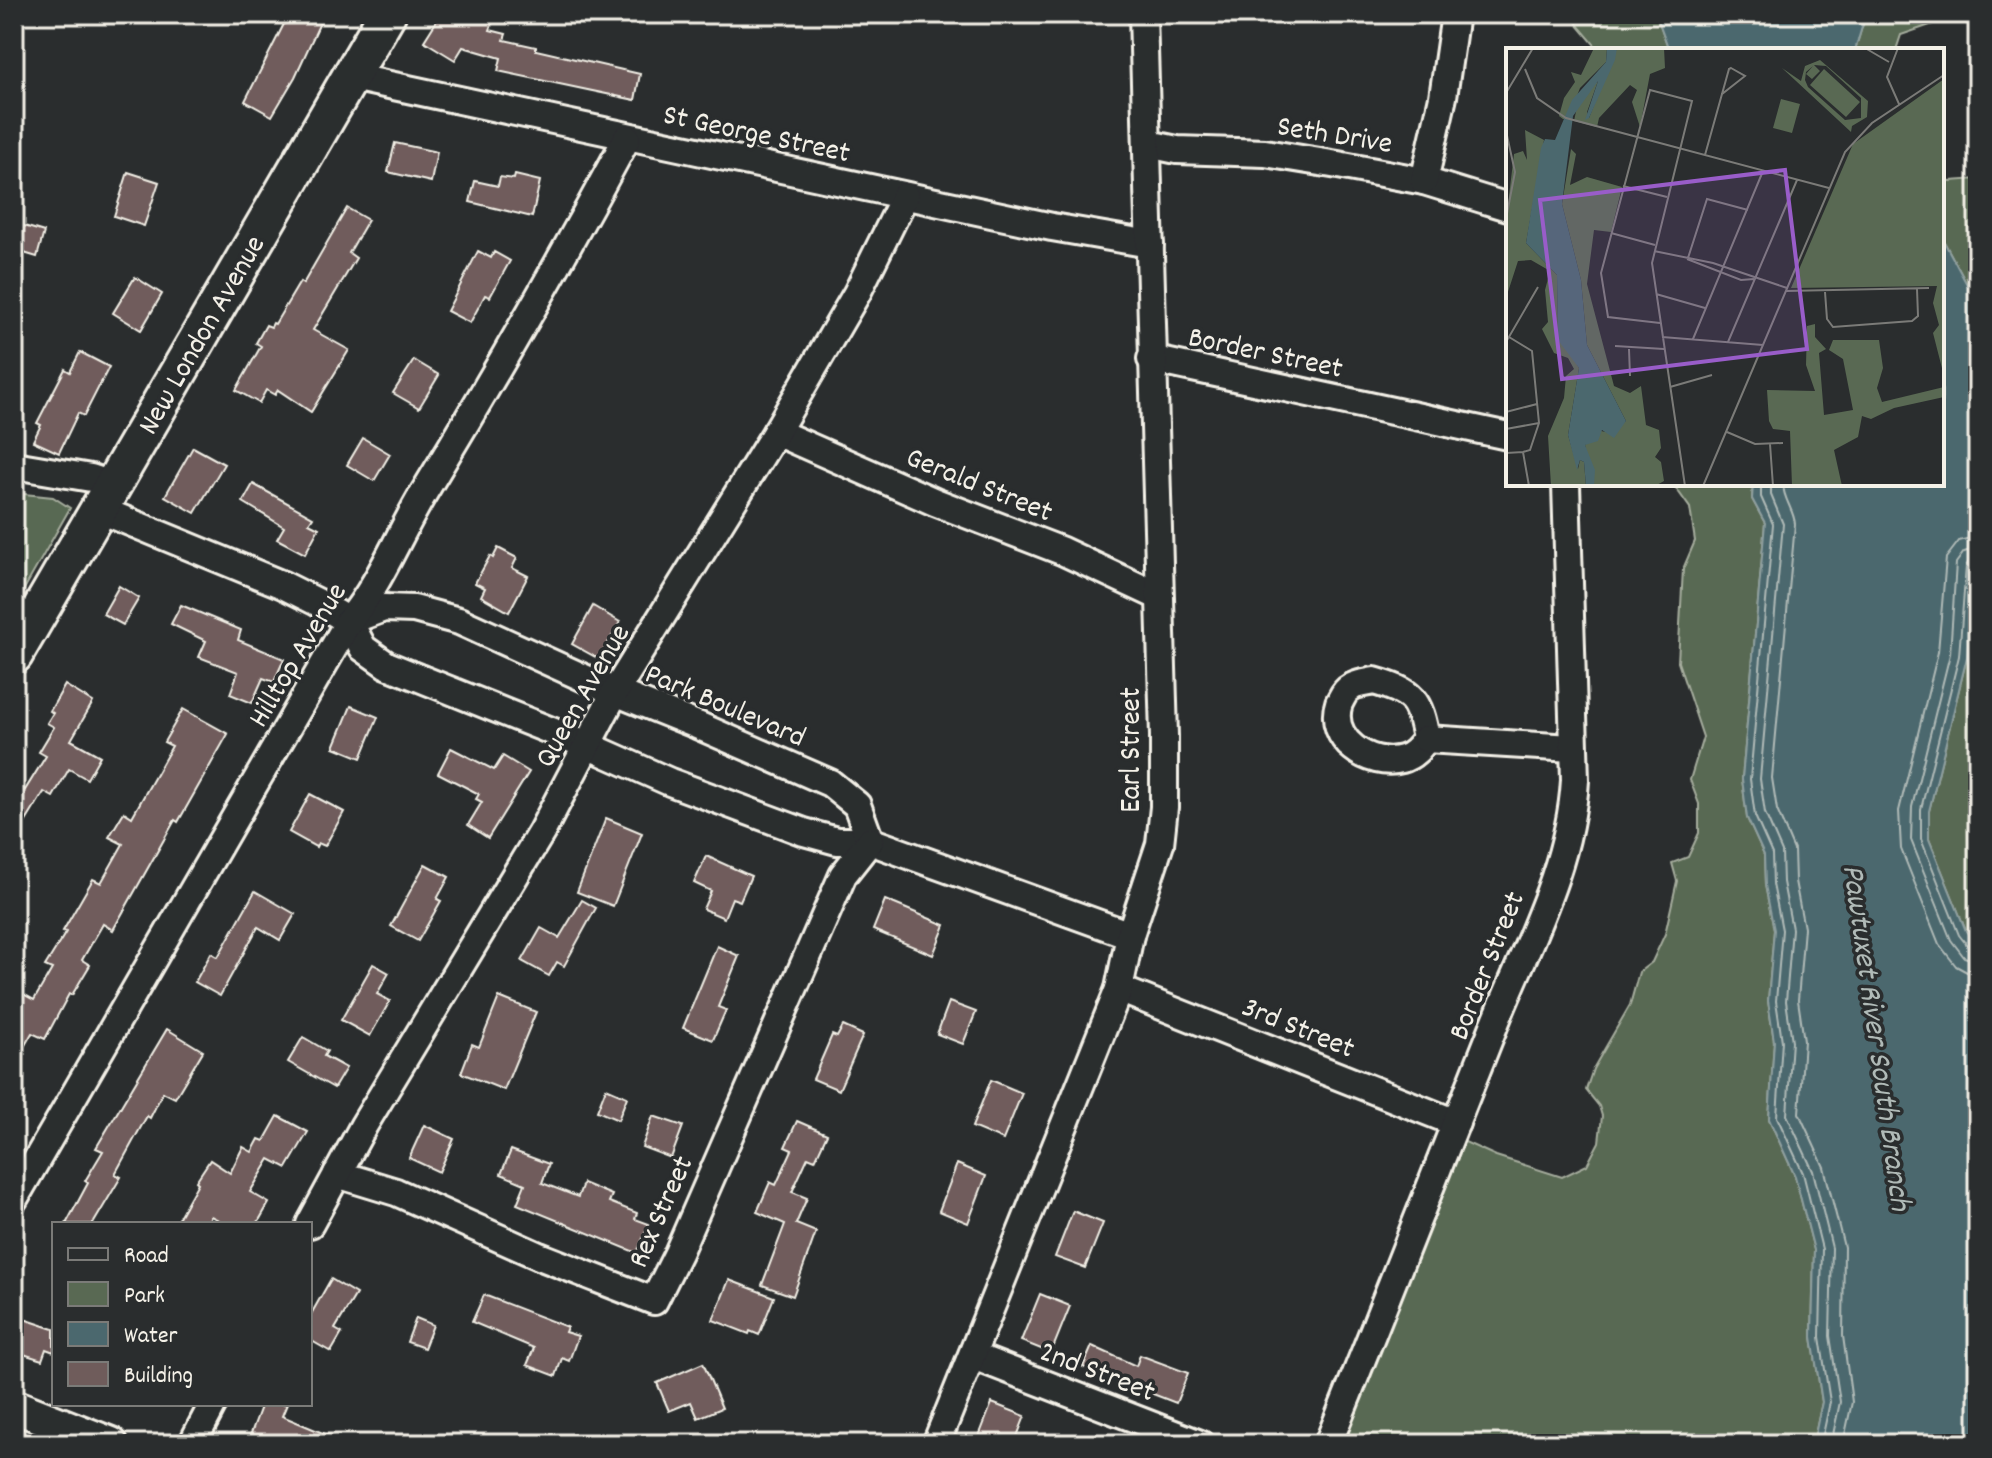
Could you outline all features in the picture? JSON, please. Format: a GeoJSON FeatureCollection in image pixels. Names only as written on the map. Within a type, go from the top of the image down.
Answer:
{"type":"FeatureCollection","features":[{"type":"Feature","properties":{"kind":"main road","name":"New London Avenue"},"geometry":{"type":"LineString","coordinates":[[14,655],[387,14]]}},
{"type":"Feature","properties":{"kind":"street","name":"Earl Street"},"geometry":{"type":"LineString","coordinates":[[936,1444],[1119,989],[1130,935],[1160,844],[1164,807],[1143,14]]}},
{"type":"Feature","properties":{"kind":"street"},"geometry":{"type":"LineString","coordinates":[[1424,181],[1443,97],[1455,14]]}},
{"type":"Feature","properties":{"kind":"street","name":"St George Street"},"geometry":{"type":"LineString","coordinates":[[352,77],[1052,227],[1150,244]]}},
{"type":"Feature","properties":{"kind":"street","name":"Hilltop Avenue"},"geometry":{"type":"LineString","coordinates":[[14,1199],[349,621],[367,598],[406,524],[555,271],[627,138]]}},
{"type":"Feature","properties":{"kind":"street","name":"Seth Drive"},"geometry":{"type":"LineString","coordinates":[[1148,144],[1177,150],[1265,153],[1424,181],[1506,206]]}},
{"type":"Feature","properties":{"kind":"street","name":"Queen Avenue"},"geometry":{"type":"LineString","coordinates":[[311,1222],[364,1125],[542,831],[615,692],[776,432],[857,293],[905,196]]}},
{"type":"Feature","properties":{"kind":"street","name":"Border Street"},"geometry":{"type":"LineString","coordinates":[[1151,359],[1506,436]]}},
{"type":"Feature","properties":{"kind":"street","name":"Gerald Street"},"geometry":{"type":"LineString","coordinates":[[776,432],[935,502],[1062,551],[1158,596]]}},
{"type":"Feature","properties":{"kind":"street"},"geometry":{"type":"LineString","coordinates":[[14,465],[91,478],[105,497],[349,621],[363,648],[387,665],[670,782],[804,832],[837,841],[870,841],[1130,935]]}},
{"type":"Feature","properties":{"kind":"street","name":"Border Street"},"geometry":{"type":"LineString","coordinates":[[1328,1444],[1546,905],[1573,812],[1575,780],[1566,486]]}},
{"type":"Feature","properties":{"kind":"street","name":"Park Boulevard"},"geometry":{"type":"LineString","coordinates":[[349,621],[384,608],[414,609],[459,621],[615,692],[830,783],[857,805],[870,841]]}},
{"type":"Feature","properties":{"kind":"street"},"geometry":{"type":"LineString","coordinates":[[1426,739],[1572,748]]}},
{"type":"Feature","properties":{"kind":"street","name":"Rex Street"},"geometry":{"type":"LineString","coordinates":[[337,1174],[396,1192],[539,1256],[654,1301],[678,1253],[843,875],[870,841]]}},
{"type":"Feature","properties":{"kind":"street","name":"3rd Street"},"geometry":{"type":"LineString","coordinates":[[1119,989],[1456,1123]]}},
{"type":"Feature","properties":{"kind":"street","name":"2nd Street"},"geometry":{"type":"LineString","coordinates":[[973,1356],[1200,1444]]}},
{"type":"Feature","properties":{"kind":"street"},"geometry":{"type":"LineString","coordinates":[[14,1406],[111,1444]]}},
{"type":"Feature","properties":{"kind":"street"},"geometry":{"type":"LineString","coordinates":[[192,1444],[212,1406]]}},
{"type":"Feature","properties":{"kind":"green space"},"geometry":{"type":"Polygon","coordinates":[[[1575,14],[1656,14],[1668,48],[1597,48],[1577,24],[1575,14]]]}},
{"type":"Feature","properties":{"kind":"green space"},"geometry":{"type":"Polygon","coordinates":[[[1866,14],[1963,14],[1961,21],[1933,24],[1901,35],[1897,48],[1856,48],[1866,14]]]}},
{"type":"Feature","properties":{"kind":"green space"},"geometry":{"type":"Polygon","coordinates":[[[1944,178],[1950,181],[1978,179],[1978,305],[1944,242],[1944,178]]]}},
{"type":"Feature","properties":{"kind":"green space"},"geometry":{"type":"Polygon","coordinates":[[[1674,486],[1753,486],[1752,499],[1765,523],[1742,779],[1747,818],[1764,855],[1765,885],[1774,930],[1768,1001],[1774,1041],[1769,1119],[1795,1176],[1814,1250],[1812,1337],[1822,1402],[1813,1444],[1331,1444],[1454,1137],[1496,1156],[1562,1177],[1587,1165],[1599,1142],[1602,1116],[1599,1106],[1586,1090],[1593,1069],[1630,1005],[1639,972],[1652,962],[1665,934],[1677,881],[1672,863],[1688,857],[1699,833],[1699,804],[1690,780],[1703,737],[1678,662],[1683,569],[1695,541],[1690,508],[1674,486]]]}},
{"type":"Feature","properties":{"kind":"green space"},"geometry":{"type":"Polygon","coordinates":[[[14,493],[53,497],[70,508],[14,607],[14,493]]]}},
{"type":"Feature","properties":{"kind":"green space"},"geometry":{"type":"Polygon","coordinates":[[[1978,514],[1978,947],[1966,931],[1929,839],[1929,811],[1967,657],[1978,514]]]}},
{"type":"Feature","properties":{"kind":"water"},"geometry":{"type":"Polygon","coordinates":[[[1656,14],[1866,14],[1856,48],[1668,48],[1656,14]]]}},
{"type":"Feature","properties":{"kind":"water","name":"Pawtuxet River South Branch"},"geometry":{"type":"Polygon","coordinates":[[[1944,242],[1978,305],[1978,514],[1967,657],[1929,811],[1929,839],[1966,931],[1978,947],[1978,1444],[1813,1444],[1822,1402],[1812,1337],[1814,1250],[1795,1176],[1769,1119],[1774,1041],[1768,1001],[1774,930],[1765,885],[1764,855],[1747,818],[1742,779],[1765,523],[1752,499],[1753,486],[1944,486],[1944,242]]]}},
{"type":"Feature","properties":{"kind":"building"},"geometry":{"type":"Polygon","coordinates":[[[289,14],[324,14],[295,77],[272,116],[245,101],[289,14]]]}},
{"type":"Feature","properties":{"kind":"building"},"geometry":{"type":"Polygon","coordinates":[[[441,14],[496,14],[490,30],[506,34],[504,40],[640,74],[635,100],[498,71],[501,58],[463,47],[455,60],[424,41],[441,14]]]}},
{"type":"Feature","properties":{"kind":"building"},"geometry":{"type":"Polygon","coordinates":[[[395,143],[437,152],[431,182],[388,172],[395,143]]]}},
{"type":"Feature","properties":{"kind":"building"},"geometry":{"type":"Polygon","coordinates":[[[128,172],[159,182],[144,226],[114,216],[128,172]]]}},
{"type":"Feature","properties":{"kind":"building"},"geometry":{"type":"Polygon","coordinates":[[[515,175],[540,181],[532,217],[470,202],[475,181],[498,186],[500,177],[514,179],[515,175]]]}},
{"type":"Feature","properties":{"kind":"building"},"geometry":{"type":"Polygon","coordinates":[[[347,208],[368,220],[349,253],[356,258],[313,330],[349,350],[311,412],[278,390],[275,395],[266,390],[259,403],[236,390],[261,346],[256,343],[266,325],[271,327],[275,324],[300,282],[303,284],[347,208]]]}},
{"type":"Feature","properties":{"kind":"building"},"geometry":{"type":"Polygon","coordinates":[[[14,223],[44,232],[37,257],[14,250],[14,223]]]}},
{"type":"Feature","properties":{"kind":"building"},"geometry":{"type":"Polygon","coordinates":[[[478,251],[491,258],[494,252],[510,261],[490,297],[485,295],[470,323],[447,311],[478,251]]]}},
{"type":"Feature","properties":{"kind":"building"},"geometry":{"type":"Polygon","coordinates":[[[135,277],[162,294],[141,330],[113,313],[135,277]]]}},
{"type":"Feature","properties":{"kind":"building"},"geometry":{"type":"Polygon","coordinates":[[[80,352],[109,367],[84,416],[78,413],[59,453],[33,441],[41,425],[37,423],[65,369],[70,372],[80,352]]]}},
{"type":"Feature","properties":{"kind":"building"},"geometry":{"type":"Polygon","coordinates":[[[414,360],[439,375],[419,408],[393,393],[414,360]]]}},
{"type":"Feature","properties":{"kind":"building"},"geometry":{"type":"Polygon","coordinates":[[[363,438],[390,454],[374,481],[347,465],[363,438]]]}},
{"type":"Feature","properties":{"kind":"building"},"geometry":{"type":"Polygon","coordinates":[[[193,447],[224,464],[195,513],[165,496],[193,447]]]}},
{"type":"Feature","properties":{"kind":"building"},"geometry":{"type":"Polygon","coordinates":[[[253,484],[313,517],[309,523],[319,528],[305,554],[277,539],[284,527],[243,502],[253,484]]]}},
{"type":"Feature","properties":{"kind":"building"},"geometry":{"type":"Polygon","coordinates":[[[498,548],[517,558],[512,568],[528,576],[509,612],[481,596],[485,588],[475,583],[498,548]]]}},
{"type":"Feature","properties":{"kind":"building"},"geometry":{"type":"Polygon","coordinates":[[[119,586],[139,598],[123,625],[103,614],[119,586]]]}},
{"type":"Feature","properties":{"kind":"building"},"geometry":{"type":"Polygon","coordinates":[[[181,605],[241,630],[238,640],[284,659],[274,682],[263,678],[252,703],[230,694],[238,672],[199,657],[206,641],[171,624],[181,605]]]}},
{"type":"Feature","properties":{"kind":"building"},"geometry":{"type":"Polygon","coordinates":[[[593,606],[620,622],[599,659],[572,644],[593,606]]]}},
{"type":"Feature","properties":{"kind":"building"},"geometry":{"type":"Polygon","coordinates":[[[65,685],[93,702],[71,740],[100,756],[87,779],[69,769],[53,797],[44,792],[14,841],[14,783],[25,790],[46,756],[39,752],[54,727],[47,723],[53,713],[50,711],[65,685]]]}},
{"type":"Feature","properties":{"kind":"building"},"geometry":{"type":"Polygon","coordinates":[[[351,706],[378,717],[361,758],[334,747],[351,706]]]}},
{"type":"Feature","properties":{"kind":"building"},"geometry":{"type":"Polygon","coordinates":[[[183,709],[228,734],[113,930],[103,924],[82,960],[90,965],[72,995],[69,994],[45,1039],[32,1033],[14,1064],[14,989],[34,1000],[52,969],[45,966],[66,932],[63,931],[93,879],[101,883],[123,844],[109,837],[124,812],[132,817],[172,746],[164,742],[183,709]]]}},
{"type":"Feature","properties":{"kind":"building"},"geometry":{"type":"Polygon","coordinates":[[[451,748],[494,770],[503,756],[529,772],[488,838],[468,825],[482,802],[476,799],[479,794],[438,773],[451,748]]]}},
{"type":"Feature","properties":{"kind":"building"},"geometry":{"type":"Polygon","coordinates":[[[310,794],[344,812],[325,846],[318,843],[316,847],[289,832],[310,794]]]}},
{"type":"Feature","properties":{"kind":"building"},"geometry":{"type":"Polygon","coordinates":[[[606,818],[642,833],[613,906],[577,892],[606,818]]]}},
{"type":"Feature","properties":{"kind":"building"},"geometry":{"type":"Polygon","coordinates":[[[706,856],[751,876],[740,901],[732,898],[724,918],[703,909],[711,891],[694,883],[706,856]]]}},
{"type":"Feature","properties":{"kind":"building"},"geometry":{"type":"Polygon","coordinates":[[[425,864],[449,877],[437,899],[441,901],[418,941],[391,926],[425,864]]]}},
{"type":"Feature","properties":{"kind":"building"},"geometry":{"type":"Polygon","coordinates":[[[255,891],[295,914],[280,940],[258,927],[220,996],[195,982],[211,953],[218,957],[255,891]]]}},
{"type":"Feature","properties":{"kind":"building"},"geometry":{"type":"Polygon","coordinates":[[[582,900],[596,908],[564,966],[557,962],[549,976],[522,961],[541,928],[559,938],[582,900]]]}},
{"type":"Feature","properties":{"kind":"building"},"geometry":{"type":"Polygon","coordinates":[[[885,900],[945,925],[933,955],[873,930],[885,900]]]}},
{"type":"Feature","properties":{"kind":"building"},"geometry":{"type":"Polygon","coordinates":[[[717,946],[739,956],[718,1007],[726,1010],[713,1040],[683,1028],[717,946]]]}},
{"type":"Feature","properties":{"kind":"building"},"geometry":{"type":"Polygon","coordinates":[[[373,964],[389,973],[377,994],[390,1001],[370,1036],[341,1020],[373,964]]]}},
{"type":"Feature","properties":{"kind":"building"},"geometry":{"type":"Polygon","coordinates":[[[499,997],[536,1012],[504,1090],[461,1073],[472,1044],[479,1047],[499,997]]]}},
{"type":"Feature","properties":{"kind":"building"},"geometry":{"type":"Polygon","coordinates":[[[949,1002],[976,1012],[963,1044],[937,1034],[949,1002]]]}},
{"type":"Feature","properties":{"kind":"building"},"geometry":{"type":"Polygon","coordinates":[[[843,1026],[863,1035],[839,1090],[813,1079],[832,1035],[837,1037],[843,1026]]]}},
{"type":"Feature","properties":{"kind":"building"},"geometry":{"type":"Polygon","coordinates":[[[167,1029],[203,1051],[175,1098],[163,1092],[150,1118],[147,1116],[115,1174],[121,1177],[94,1222],[67,1222],[88,1183],[85,1181],[103,1151],[96,1148],[167,1029]]]}},
{"type":"Feature","properties":{"kind":"building"},"geometry":{"type":"Polygon","coordinates":[[[303,1037],[327,1051],[324,1056],[346,1068],[334,1088],[288,1062],[303,1037]]]}},
{"type":"Feature","properties":{"kind":"building"},"geometry":{"type":"Polygon","coordinates":[[[991,1080],[1022,1093],[1003,1140],[972,1127],[991,1080]]]}},
{"type":"Feature","properties":{"kind":"building"},"geometry":{"type":"Polygon","coordinates":[[[606,1088],[627,1097],[618,1120],[597,1111],[606,1088]]]}},
{"type":"Feature","properties":{"kind":"building"},"geometry":{"type":"Polygon","coordinates":[[[278,1116],[308,1132],[287,1168],[270,1159],[250,1192],[269,1203],[258,1222],[222,1222],[211,1216],[208,1222],[176,1222],[210,1160],[230,1173],[243,1147],[252,1152],[259,1139],[264,1141],[278,1116]]]}},
{"type":"Feature","properties":{"kind":"building"},"geometry":{"type":"Polygon","coordinates":[[[653,1116],[683,1126],[671,1158],[642,1147],[653,1116]]]}},
{"type":"Feature","properties":{"kind":"building"},"geometry":{"type":"Polygon","coordinates":[[[797,1121],[827,1134],[815,1160],[808,1157],[792,1192],[807,1198],[796,1224],[816,1232],[793,1296],[762,1285],[785,1224],[757,1212],[770,1182],[776,1185],[792,1150],[785,1147],[797,1121]]]}},
{"type":"Feature","properties":{"kind":"building"},"geometry":{"type":"Polygon","coordinates":[[[424,1125],[454,1139],[439,1172],[409,1158],[424,1125]]]}},
{"type":"Feature","properties":{"kind":"building"},"geometry":{"type":"Polygon","coordinates":[[[511,1150],[549,1164],[542,1183],[578,1197],[583,1183],[612,1195],[609,1202],[637,1213],[635,1219],[649,1224],[637,1253],[517,1204],[525,1184],[501,1174],[511,1150]]]}},
{"type":"Feature","properties":{"kind":"building"},"geometry":{"type":"Polygon","coordinates":[[[957,1164],[986,1176],[968,1223],[939,1211],[957,1164]]]}},
{"type":"Feature","properties":{"kind":"building"},"geometry":{"type":"Polygon","coordinates":[[[1073,1211],[1103,1223],[1085,1268],[1055,1257],[1073,1211]]]}},
{"type":"Feature","properties":{"kind":"building"},"geometry":{"type":"Polygon","coordinates":[[[331,1279],[356,1294],[335,1329],[342,1333],[331,1352],[312,1341],[312,1312],[331,1279]]]}},
{"type":"Feature","properties":{"kind":"building"},"geometry":{"type":"Polygon","coordinates":[[[729,1280],[774,1297],[759,1335],[713,1320],[729,1280]]]}},
{"type":"Feature","properties":{"kind":"building"},"geometry":{"type":"Polygon","coordinates":[[[1040,1294],[1070,1306],[1051,1353],[1021,1341],[1040,1294]]]}},
{"type":"Feature","properties":{"kind":"building"},"geometry":{"type":"Polygon","coordinates":[[[484,1295],[567,1327],[565,1332],[578,1336],[569,1361],[562,1358],[556,1376],[527,1365],[534,1348],[472,1322],[484,1295]]]}},
{"type":"Feature","properties":{"kind":"building"},"geometry":{"type":"Polygon","coordinates":[[[18,1317],[52,1328],[52,1351],[46,1349],[42,1360],[14,1351],[14,1329],[18,1317]]]}},
{"type":"Feature","properties":{"kind":"building"},"geometry":{"type":"Polygon","coordinates":[[[416,1318],[433,1325],[424,1348],[407,1342],[416,1318]]]}},
{"type":"Feature","properties":{"kind":"building"},"geometry":{"type":"Polygon","coordinates":[[[1092,1346],[1136,1366],[1140,1355],[1188,1373],[1176,1403],[1083,1367],[1092,1346]]]}},
{"type":"Feature","properties":{"kind":"building"},"geometry":{"type":"Polygon","coordinates":[[[703,1363],[722,1408],[698,1418],[691,1402],[669,1411],[657,1383],[703,1363]]]}},
{"type":"Feature","properties":{"kind":"building"},"geometry":{"type":"Polygon","coordinates":[[[992,1403],[1025,1416],[1014,1444],[976,1444],[992,1403]]]}},
{"type":"Feature","properties":{"kind":"building"},"geometry":{"type":"Polygon","coordinates":[[[261,1406],[286,1406],[282,1416],[349,1444],[247,1444],[261,1406]]]}}]}
